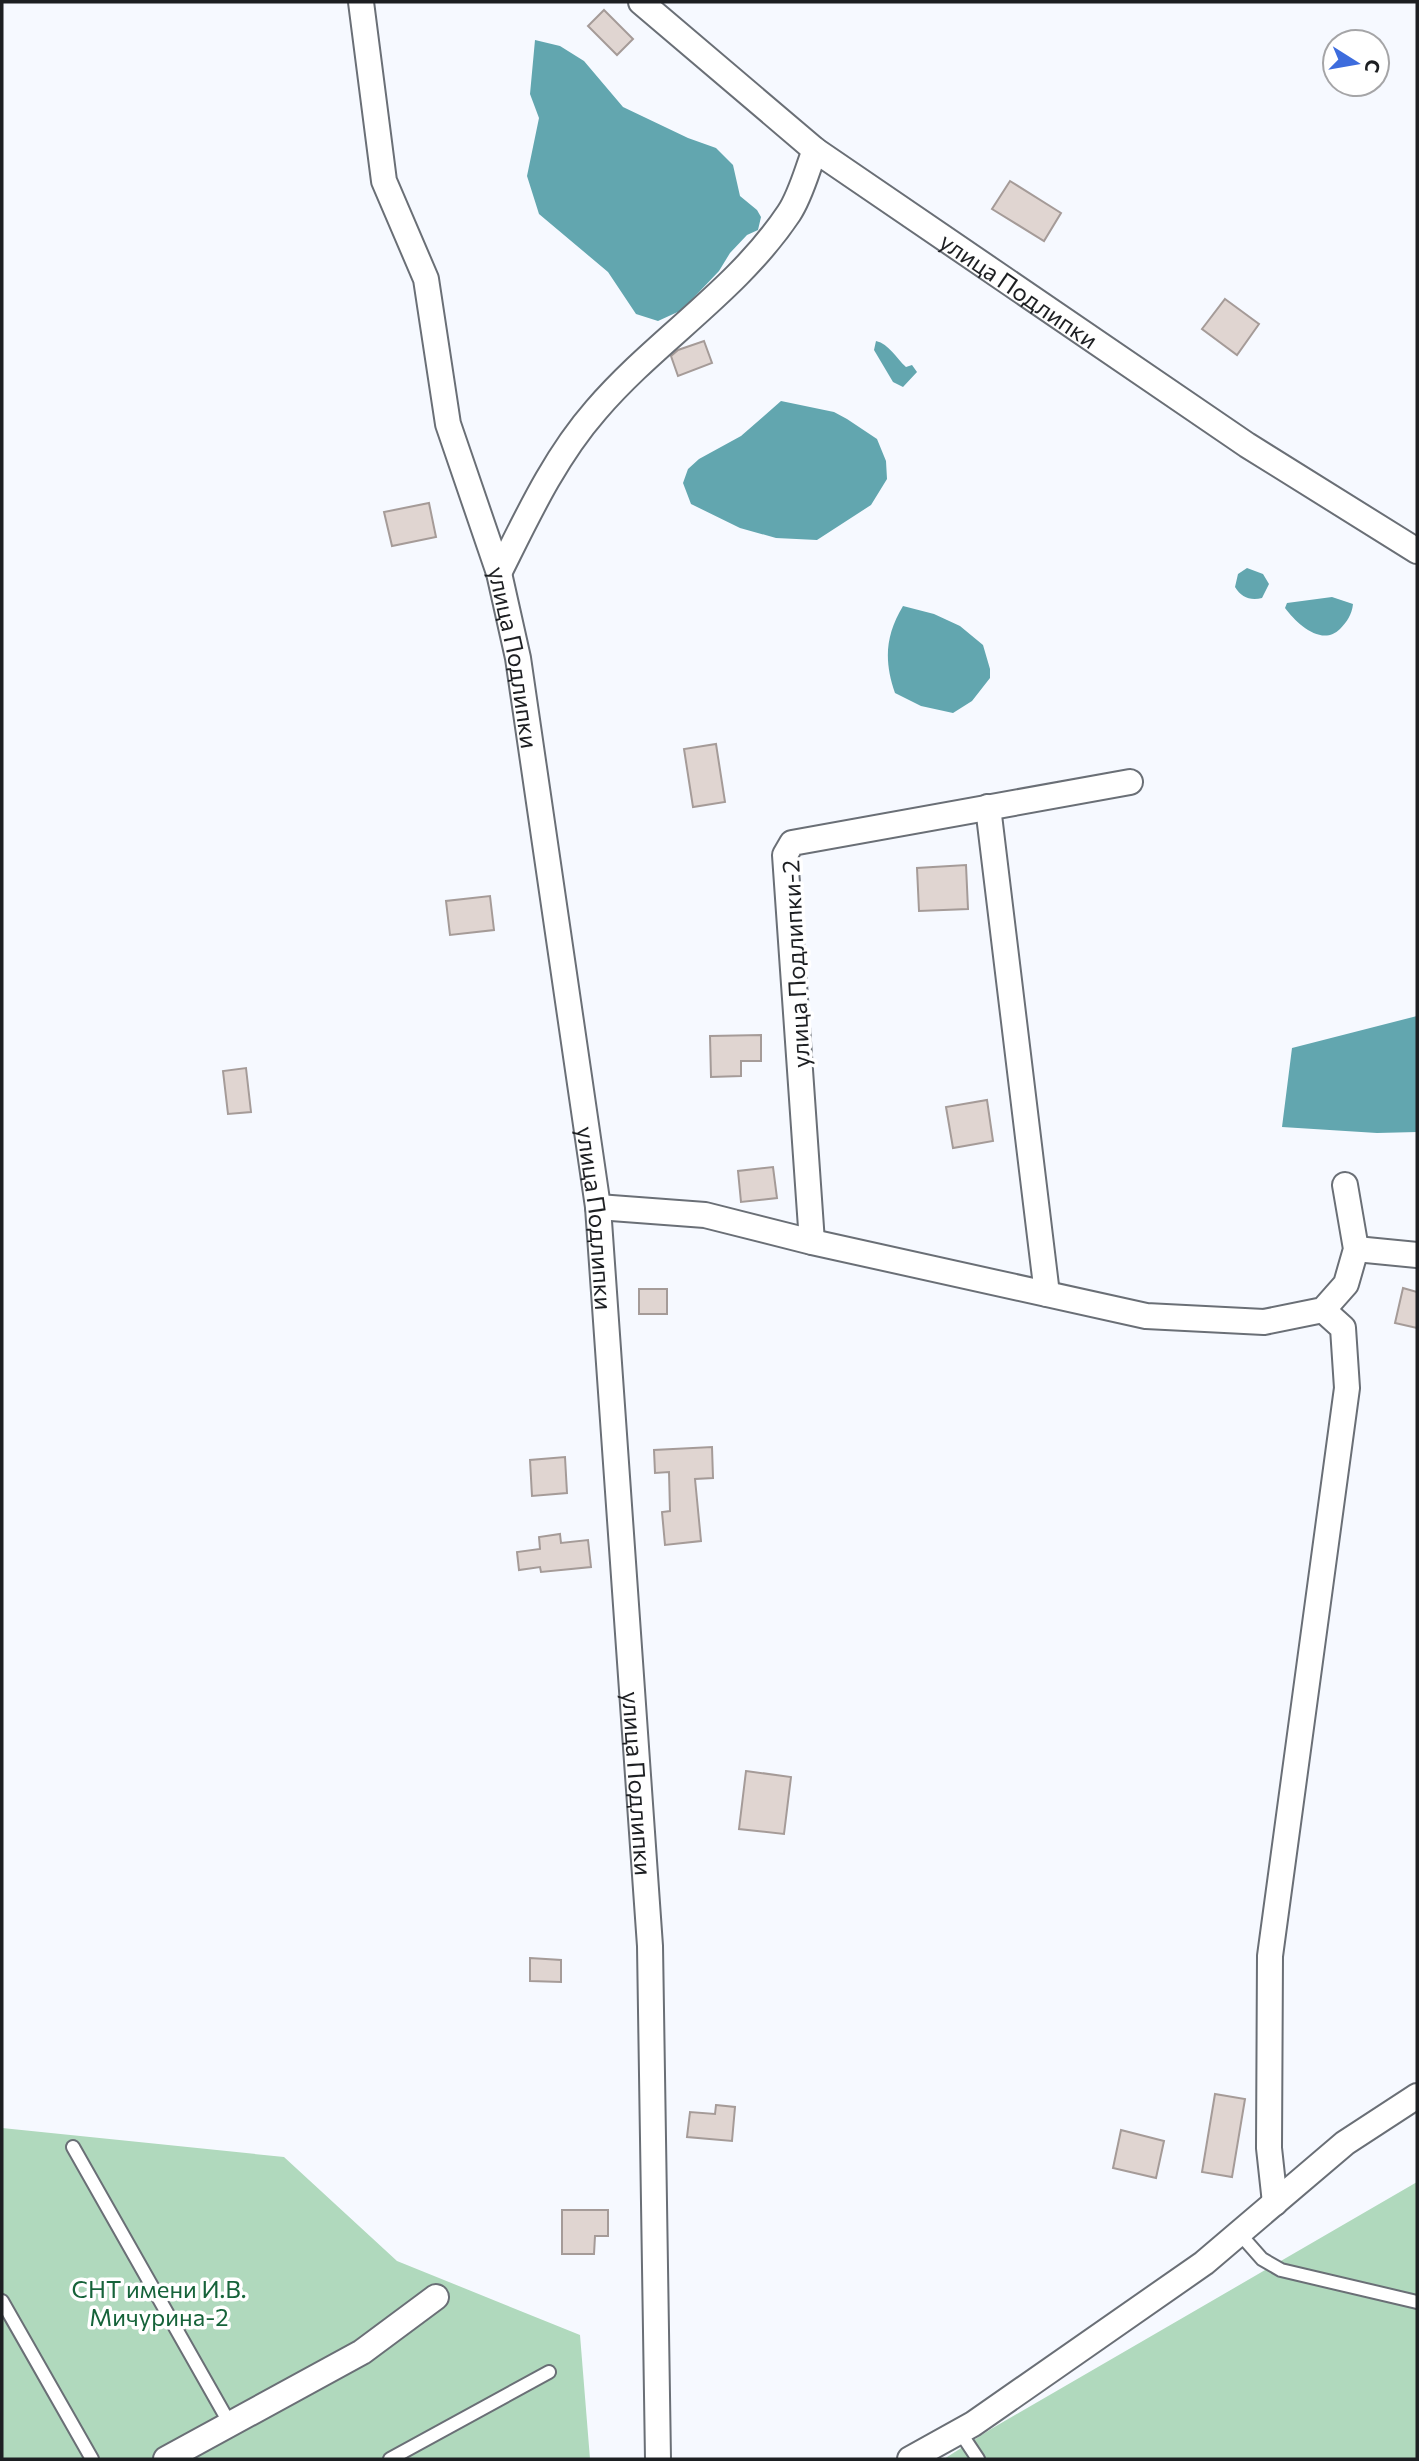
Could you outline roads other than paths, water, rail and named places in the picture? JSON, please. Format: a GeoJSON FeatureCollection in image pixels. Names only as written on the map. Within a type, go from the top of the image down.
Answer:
{"type":"FeatureCollection","features":[{"type":"Feature","properties":{"kind":"street","name":"улица Подлипки"},"geometry":{"type":"LineString","coordinates":[[361,2],[384,181],[426,279],[448,424],[499,573],[518,657],[598,1207],[650,1946],[659,2459]]}},
{"type":"Feature","properties":{"kind":"street","name":"улица Подлипки"},"geometry":{"type":"LineString","coordinates":[[641,2],[815,150],[1247,445],[1417,551]]}},
{"type":"Feature","properties":{"kind":"street"},"geometry":{"type":"LineString","coordinates":[[499,573],[532,505],[595,411],[633,371],[716,298],[756,257],[790,211],[815,150]]}},
{"type":"Feature","properties":{"kind":"street","name":"улица Подлипки-2"},"geometry":{"type":"LineString","coordinates":[[812,1242],[785,855],[792,843],[1130,782]]}},
{"type":"Feature","properties":{"kind":"street"},"geometry":{"type":"LineString","coordinates":[[988,807],[1047,1294]]}},
{"type":"Feature","properties":{"kind":"street"},"geometry":{"type":"LineString","coordinates":[[598,1207],[705,1214],[812,1242],[1146,1316],[1264,1322],[1323,1310],[1346,1284],[1356,1249],[1345,1185]]}},
{"type":"Feature","properties":{"kind":"street"},"geometry":{"type":"LineString","coordinates":[[1356,1249],[1417,1255]]}},
{"type":"Feature","properties":{"kind":"street"},"geometry":{"type":"LineString","coordinates":[[1275,2203],[1269,2148],[1270,1956],[1347,1388],[1343,1328],[1323,1310]]}},
{"type":"Feature","properties":{"kind":"street"},"geometry":{"type":"LineString","coordinates":[[910,2459],[960,2432],[1204,2263],[1345,2143],[1417,2096]]}},
{"type":"Feature","properties":{"kind":"street"},"geometry":{"type":"LineString","coordinates":[[166,2459],[362,2352],[436,2297]]}},
{"type":"Feature","properties":{"kind":"lane"},"geometry":{"type":"LineString","coordinates":[[73,2147],[230,2424]]}},
{"type":"Feature","properties":{"kind":"lane"},"geometry":{"type":"LineString","coordinates":[[1239,2233],[1262,2259],[1281,2270],[1417,2302]]}},
{"type":"Feature","properties":{"kind":"lane"},"geometry":{"type":"LineString","coordinates":[[2,2301],[92,2459]]}},
{"type":"Feature","properties":{"kind":"lane"},"geometry":{"type":"LineString","coordinates":[[390,2459],[549,2372]]}},
{"type":"Feature","properties":{"kind":"lane"},"geometry":{"type":"LineString","coordinates":[[960,2432],[978,2459]]}},
{"type":"Feature","properties":{"kind":"water"},"geometry":{"type":"Polygon","coordinates":[[[535,40],[560,46],[584,61],[623,107],[688,138],[716,148],[733,165],[740,196],[757,210],[761,217],[758,230],[747,235],[730,253],[719,271],[682,310],[658,321],[636,314],[608,272],[539,214],[527,176],[539,118],[530,94],[535,40]]]}},
{"type":"Feature","properties":{"kind":"water"},"geometry":{"type":"Polygon","coordinates":[[[876,341],[889,348],[906,367],[912,365],[917,372],[903,387],[893,382],[874,350],[876,341]]]}},
{"type":"Feature","properties":{"kind":"water"},"geometry":{"type":"Polygon","coordinates":[[[781,401],[834,412],[847,419],[877,439],[886,461],[887,479],[871,505],[817,540],[776,538],[740,528],[691,504],[683,483],[688,469],[699,459],[741,436],[781,401]]]}},
{"type":"Feature","properties":{"kind":"water"},"geometry":{"type":"Polygon","coordinates":[[[1247,568],[1263,574],[1269,584],[1262,598],[1246,597],[1235,587],[1238,574],[1247,568]]]}},
{"type":"Feature","properties":{"kind":"water"},"geometry":{"type":"Polygon","coordinates":[[[1332,597],[1353,604],[1352,611],[1340,629],[1326,636],[1310,631],[1296,621],[1285,608],[1287,603],[1332,597]]]}},
{"type":"Feature","properties":{"kind":"water"},"geometry":{"type":"Polygon","coordinates":[[[903,606],[934,614],[960,626],[983,645],[990,678],[972,701],[953,713],[921,706],[895,693],[889,670],[888,649],[893,628],[903,606]]]}},
{"type":"Feature","properties":{"kind":"water"},"geometry":{"type":"Polygon","coordinates":[[[1417,1016],[1417,1132],[1377,1133],[1282,1127],[1292,1048],[1417,1016]]]}},
{"type":"Feature","properties":{"kind":"park label","name":"СНТ имени И.В. Мичурина-2"},"geometry":{"type":"Point","coordinates":[159,2302]}}]}
